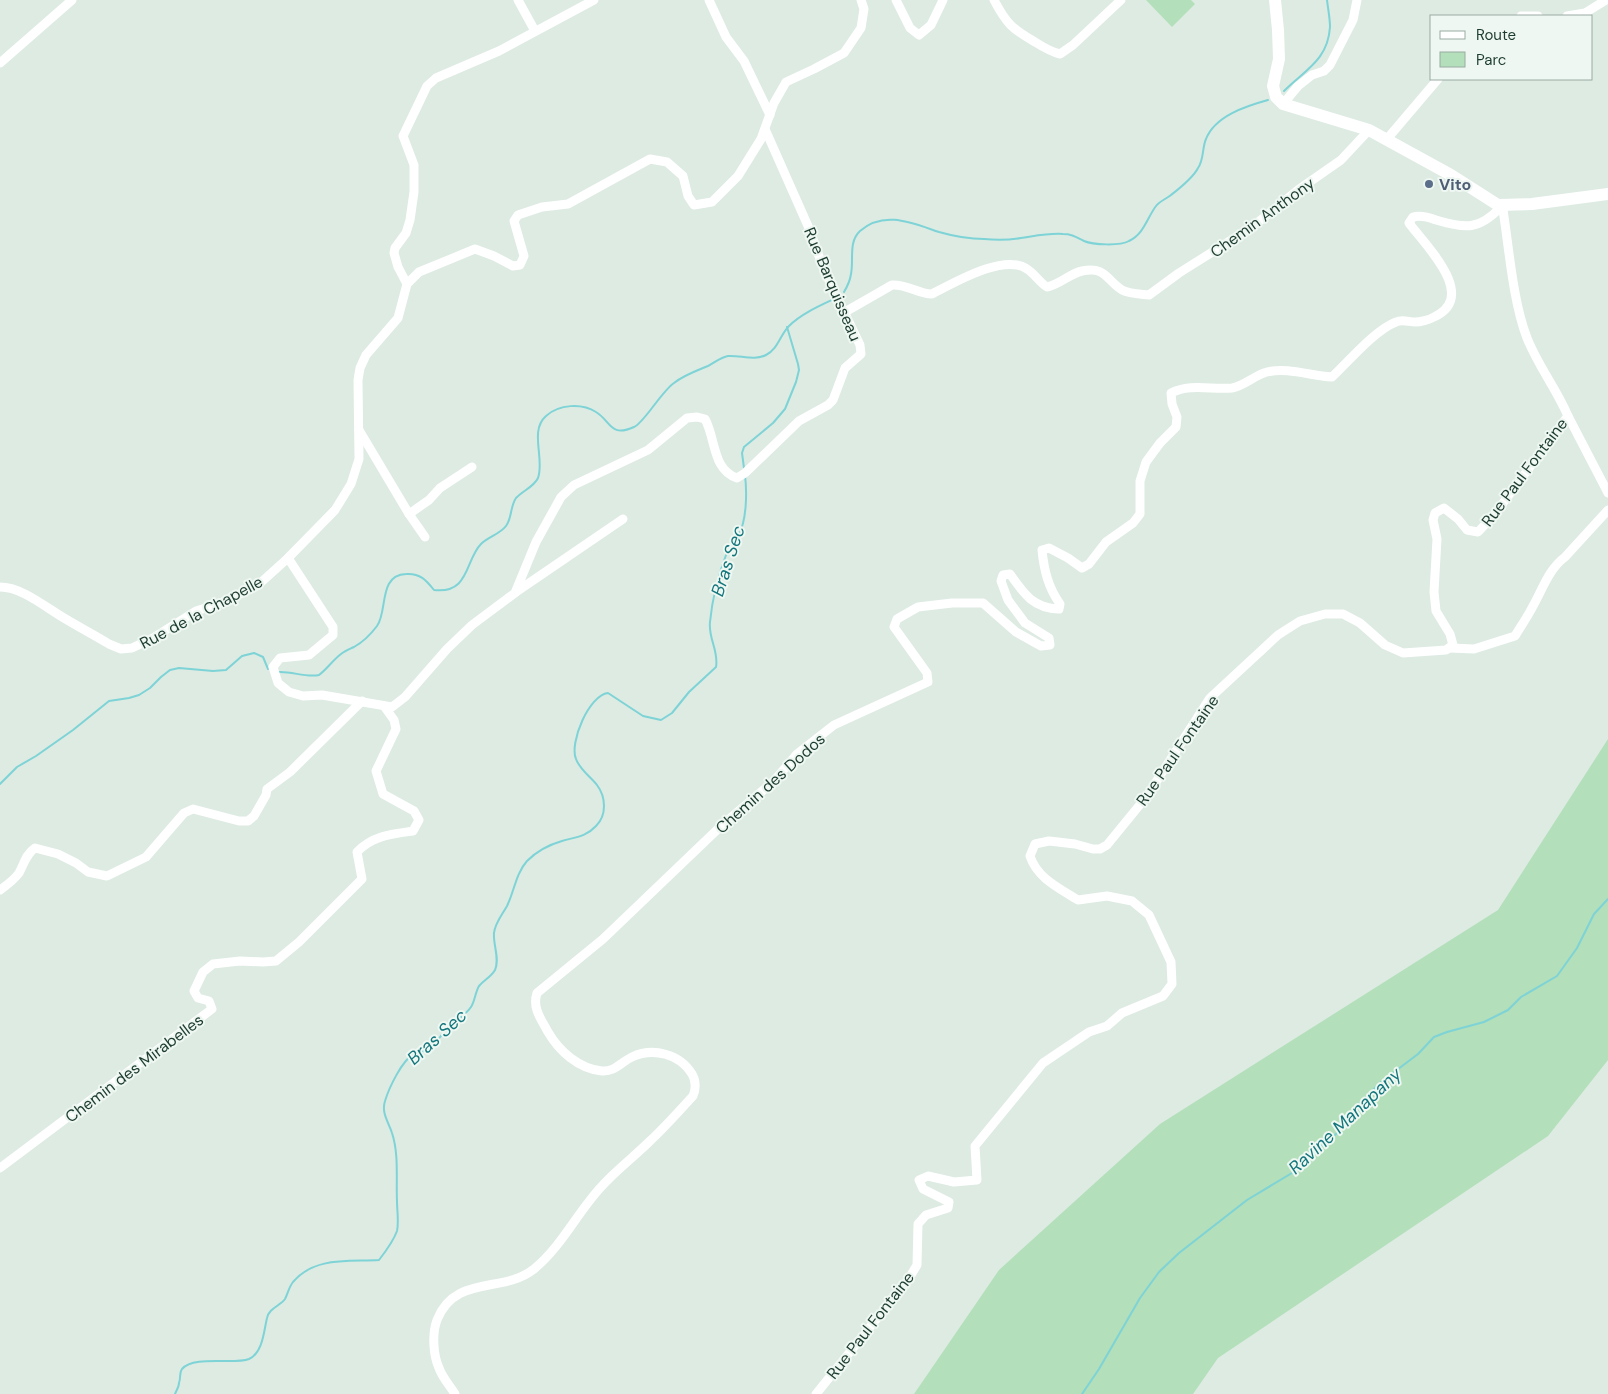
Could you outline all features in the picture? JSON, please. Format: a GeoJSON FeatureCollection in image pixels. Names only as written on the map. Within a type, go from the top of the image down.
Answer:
{"type":"FeatureCollection","features":[{"type":"Feature","properties":{"kind":"main road"},"geometry":{"type":"LineString","coordinates":[[1275,0],[1279,59],[1273,86],[1276,97],[1284,104],[1369,130],[1500,206],[1532,204],[1608,194]]}},
{"type":"Feature","properties":{"kind":"street"},"geometry":{"type":"LineString","coordinates":[[0,63],[72,0]]}},
{"type":"Feature","properties":{"kind":"street"},"geometry":{"type":"LineString","coordinates":[[518,0],[535,31]]}},
{"type":"Feature","properties":{"kind":"street"},"geometry":{"type":"LineString","coordinates":[[594,0],[499,51],[436,78],[427,86],[403,136],[414,164],[414,192],[406,233],[395,248],[394,253],[398,267],[407,284],[419,272],[475,250],[494,256],[513,266],[520,265],[524,256],[514,221],[518,215],[542,208],[568,204],[650,159],[667,162],[683,176],[688,196],[694,204],[712,202],[738,176],[761,139],[774,103],[786,82],[844,53],[861,28],[864,9],[861,0]]}},
{"type":"Feature","properties":{"kind":"street"},"geometry":{"type":"LineString","coordinates":[[709,0],[726,37],[744,61],[770,114]]}},
{"type":"Feature","properties":{"kind":"street"},"geometry":{"type":"LineString","coordinates":[[896,0],[910,28],[918,35],[930,25],[943,0]]}},
{"type":"Feature","properties":{"kind":"street"},"geometry":{"type":"LineString","coordinates":[[994,0],[1002,16],[1015,31],[1052,52],[1060,54],[1073,45],[1121,0]]}},
{"type":"Feature","properties":{"kind":"street"},"geometry":{"type":"LineString","coordinates":[[1284,104],[1298,86],[1312,75],[1324,71],[1330,65],[1353,20],[1357,0]]}},
{"type":"Feature","properties":{"kind":"street"},"geometry":{"type":"LineString","coordinates":[[1572,15],[1585,12],[1606,0]]}},
{"type":"Feature","properties":{"kind":"street"},"geometry":{"type":"LineString","coordinates":[[1387,139],[1437,80]]}},
{"type":"Feature","properties":{"kind":"street","name":"Rue Barquisseau"},"geometry":{"type":"LineString","coordinates":[[515,593],[536,542],[561,497],[574,485],[648,450],[687,418],[697,417],[705,419],[709,427],[720,465],[728,475],[737,478],[745,473],[799,421],[828,405],[833,400],[845,368],[861,354],[860,345],[824,270],[808,226],[764,129]]}},
{"type":"Feature","properties":{"kind":"street","name":"Chemin Anthony"},"geometry":{"type":"LineString","coordinates":[[845,312],[892,285],[900,284],[926,294],[932,294],[977,271],[1014,264],[1027,268],[1042,284],[1048,287],[1057,284],[1073,273],[1085,270],[1101,271],[1123,290],[1148,296],[1178,273],[1252,227],[1298,190],[1341,160],[1369,130]]}},
{"type":"Feature","properties":{"kind":"street","name":"Rue Paul Fontaine"},"geometry":{"type":"LineString","coordinates":[[816,1394],[908,1280],[917,1265],[918,1224],[926,1215],[948,1208],[949,1202],[924,1189],[919,1180],[928,1176],[954,1182],[977,1180],[974,1146],[1043,1063],[1089,1032],[1107,1026],[1122,1013],[1163,996],[1172,984],[1171,962],[1149,915],[1132,901],[1107,896],[1078,900],[1042,876],[1032,864],[1030,856],[1035,844],[1048,841],[1100,849],[1107,844],[1147,796],[1210,698],[1278,635],[1300,620],[1325,614],[1343,614],[1360,623],[1386,645],[1403,653],[1446,650],[1453,645],[1450,634],[1436,611],[1434,592],[1437,539],[1433,520],[1435,513],[1444,508],[1458,519],[1467,530],[1478,532],[1494,515],[1568,416],[1560,397],[1537,361],[1526,336],[1516,297],[1500,206]]}},
{"type":"Feature","properties":{"kind":"street","name":"Chemin des Dodos"},"geometry":{"type":"LineString","coordinates":[[455,1394],[439,1368],[435,1351],[434,1335],[437,1319],[448,1302],[464,1291],[482,1285],[503,1283],[523,1276],[533,1270],[546,1258],[601,1187],[652,1139],[695,1091],[694,1077],[686,1065],[672,1056],[644,1052],[630,1058],[612,1071],[601,1071],[583,1067],[570,1058],[551,1038],[538,1014],[535,1001],[537,993],[603,939],[720,827],[774,780],[797,754],[834,726],[928,682],[927,674],[894,627],[897,619],[918,607],[952,603],[983,603],[1016,632],[1041,646],[1050,645],[1049,638],[1025,623],[1008,600],[1001,581],[1003,575],[1010,574],[1025,594],[1037,605],[1059,610],[1060,604],[1052,593],[1044,571],[1042,550],[1049,548],[1082,568],[1089,564],[1106,542],[1133,523],[1140,514],[1140,481],[1146,462],[1160,443],[1176,427],[1177,417],[1172,404],[1171,394],[1181,388],[1234,388],[1253,377],[1268,372],[1299,371],[1332,377],[1382,330],[1398,321],[1417,322],[1433,318],[1442,312],[1450,302],[1451,290],[1448,276],[1433,252],[1408,222],[1413,217],[1421,215],[1458,226],[1474,227],[1484,222],[1500,206]]}},
{"type":"Feature","properties":{"kind":"street","name":"Rue de la Chapelle"},"geometry":{"type":"LineString","coordinates":[[0,587],[8,588],[35,600],[109,644],[121,649],[132,648],[153,638],[196,611],[218,604],[257,586],[288,558],[335,510],[351,484],[359,459],[358,380],[360,368],[366,355],[398,318],[407,284]]}},
{"type":"Feature","properties":{"kind":"street"},"geometry":{"type":"LineString","coordinates":[[1568,416],[1608,493]]}},
{"type":"Feature","properties":{"kind":"street"},"geometry":{"type":"LineString","coordinates":[[358,428],[361,436],[386,472],[409,514],[425,537]]}},
{"type":"Feature","properties":{"kind":"street"},"geometry":{"type":"LineString","coordinates":[[409,514],[429,500],[440,488],[472,467]]}},
{"type":"Feature","properties":{"kind":"street"},"geometry":{"type":"LineString","coordinates":[[1450,648],[1474,649],[1515,636],[1534,606],[1542,586],[1557,563],[1565,557],[1608,510]]}},
{"type":"Feature","properties":{"kind":"street"},"geometry":{"type":"LineString","coordinates":[[288,558],[333,627],[333,635],[309,655],[280,658],[273,666],[278,683],[289,692],[303,696],[322,695],[392,707],[405,697],[446,649],[472,625],[623,519]]}},
{"type":"Feature","properties":{"kind":"street"},"geometry":{"type":"LineString","coordinates":[[0,890],[19,873],[27,856],[35,848],[58,854],[76,863],[88,872],[107,876],[146,857],[176,821],[184,813],[193,809],[239,822],[248,821],[254,816],[267,790],[290,772],[362,701]]}},
{"type":"Feature","properties":{"kind":"street","name":"Chemin des Mirabelles"},"geometry":{"type":"LineString","coordinates":[[0,1168],[212,1009],[210,1001],[198,998],[194,991],[203,972],[213,964],[240,961],[276,961],[299,942],[362,879],[356,852],[364,844],[380,836],[412,831],[419,820],[414,811],[383,794],[376,771],[396,729],[394,720],[384,706]]}},
{"type":"Feature","properties":{"kind":"green space"},"geometry":{"type":"Polygon","coordinates":[[[1146,0],[1191,0],[1195,4],[1172,27],[1146,0]]]}},
{"type":"Feature","properties":{"kind":"green space"},"geometry":{"type":"Polygon","coordinates":[[[1608,739],[1608,1060],[1548,1136],[1218,1358],[1193,1394],[914,1394],[999,1270],[1160,1124],[1498,910],[1608,739]]]}},
{"type":"Feature","properties":{"kind":"waterway"},"geometry":{"type":"LineString","coordinates":[[1284,91],[1314,64],[1325,48],[1330,27],[1327,0]]}},
{"type":"Feature","properties":{"kind":"waterway"},"geometry":{"type":"LineString","coordinates":[[844,292],[851,277],[853,246],[856,235],[869,225],[879,221],[898,220],[961,237],[993,240],[1058,234],[1074,236],[1084,241],[1100,244],[1125,243],[1142,230],[1158,204],[1182,186],[1196,172],[1200,165],[1206,139],[1216,124],[1232,113],[1268,100]]}},
{"type":"Feature","properties":{"kind":"waterway"},"geometry":{"type":"LineString","coordinates":[[278,672],[309,676],[319,675],[341,654],[364,640],[377,626],[387,587],[391,580],[397,576],[406,574],[419,576],[434,590],[446,590],[454,587],[465,574],[481,544],[506,526],[516,498],[534,484],[538,478],[540,470],[539,429],[541,422],[551,412],[564,407],[584,407],[596,412],[615,429],[620,431],[634,427],[643,420],[669,387],[678,380],[725,357],[757,358],[766,355],[776,346],[786,330],[794,322],[810,311],[834,299]]}},
{"type":"Feature","properties":{"kind":"waterway","name":"Bras Sec"},"geometry":{"type":"LineString","coordinates":[[744,468],[742,453],[744,447],[773,423],[785,409],[796,382],[799,370],[787,327]]}},
{"type":"Feature","properties":{"kind":"waterway","name":"Bras Sec"},"geometry":{"type":"LineString","coordinates":[[175,1394],[179,1386],[181,1371],[188,1365],[205,1361],[242,1361],[254,1356],[260,1347],[268,1315],[272,1309],[285,1299],[293,1282],[302,1274],[322,1264],[379,1260],[391,1243],[397,1231],[398,1220],[397,1167],[396,1149],[384,1105],[396,1075],[409,1057],[432,1047],[444,1032],[468,1010],[472,1005],[479,986],[492,975],[497,961],[494,938],[497,922],[507,906],[520,871],[527,861],[547,846],[580,836],[600,822],[604,811],[604,800],[597,785],[580,766],[575,752],[575,742],[582,721],[594,702],[608,693],[643,716],[661,720],[672,713],[689,692],[716,667],[717,661],[710,628],[711,614],[723,563],[727,552],[737,539],[745,515],[745,475]]}},
{"type":"Feature","properties":{"kind":"waterway"},"geometry":{"type":"LineString","coordinates":[[0,784],[17,767],[73,730],[109,701],[139,695],[170,670],[179,668],[213,671],[226,670],[242,656],[254,653],[263,657],[268,669]]}},
{"type":"Feature","properties":{"kind":"waterway","name":"Ravine Manapany"},"geometry":{"type":"LineString","coordinates":[[1082,1394],[1099,1369],[1140,1298],[1159,1272],[1179,1253],[1247,1200],[1292,1173],[1336,1134],[1357,1106],[1381,1082],[1418,1054],[1434,1037],[1484,1022],[1508,1010],[1521,997],[1557,976],[1577,948],[1594,914],[1608,899]]}},
{"type":"Feature","properties":{"kind":"place","name":"Vito"},"geometry":{"type":"Point","coordinates":[1429,184]}}]}
